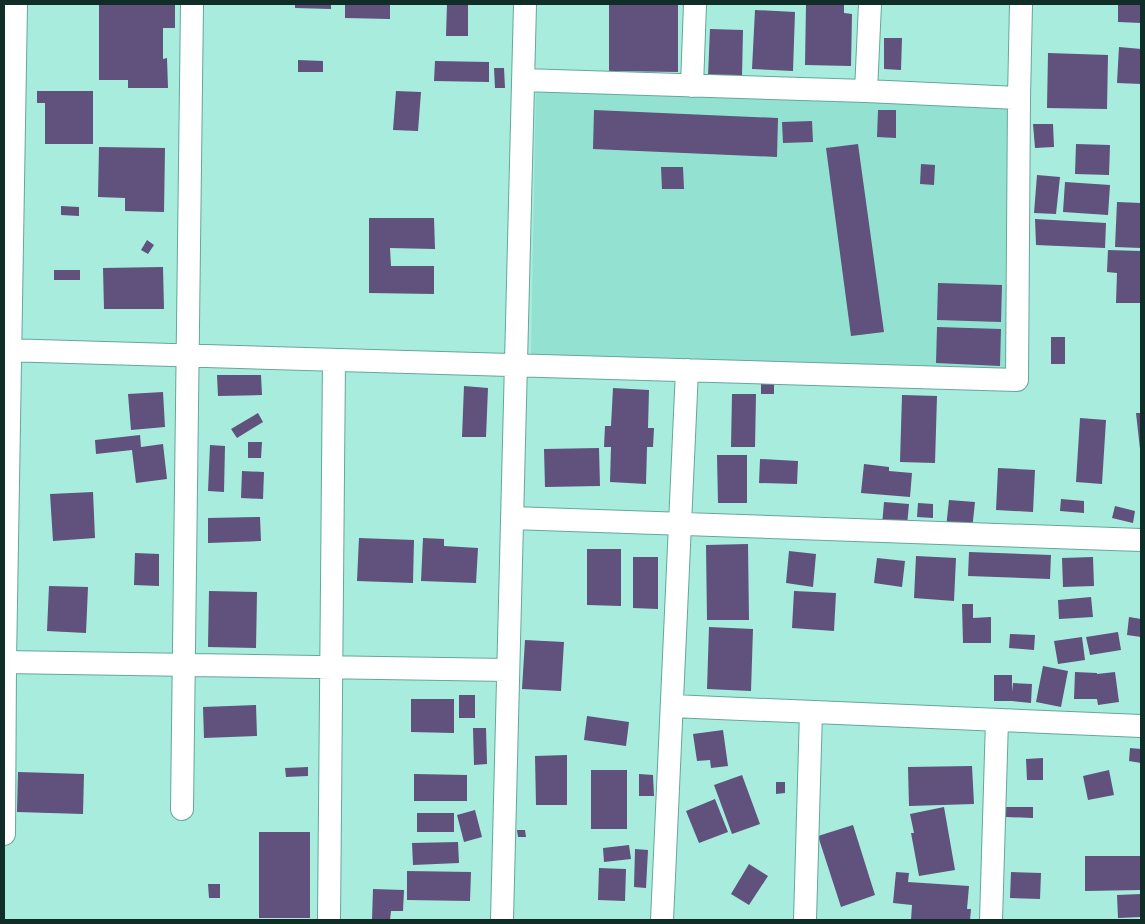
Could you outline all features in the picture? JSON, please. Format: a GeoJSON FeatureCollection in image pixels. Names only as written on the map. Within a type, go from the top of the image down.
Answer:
{"type":"FeatureCollection","features":[{"type":"Feature","properties":{"kind":"street"},"geometry":{"type":"LineString","coordinates":[[4,834],[7,350],[16,4]]}},
{"type":"Feature","properties":{"kind":"street"},"geometry":{"type":"LineString","coordinates":[[182,809],[192,4]]}},
{"type":"Feature","properties":{"kind":"street"},"geometry":{"type":"LineString","coordinates":[[502,920],[525,4]]}},
{"type":"Feature","properties":{"kind":"street"},"geometry":{"type":"LineString","coordinates":[[692,86],[695,4]]}},
{"type":"Feature","properties":{"kind":"street"},"geometry":{"type":"LineString","coordinates":[[866,91],[870,4]]}},
{"type":"Feature","properties":{"kind":"street"},"geometry":{"type":"LineString","coordinates":[[7,350],[1017,380],[1020,4]]}},
{"type":"Feature","properties":{"kind":"street"},"geometry":{"type":"LineString","coordinates":[[523,80],[1018,98]]}},
{"type":"Feature","properties":{"kind":"street"},"geometry":{"type":"LineString","coordinates":[[329,920],[334,360]]}},
{"type":"Feature","properties":{"kind":"street"},"geometry":{"type":"LineString","coordinates":[[662,920],[687,370]]}},
{"type":"Feature","properties":{"kind":"street"},"geometry":{"type":"LineString","coordinates":[[512,518],[1141,540]]}},
{"type":"Feature","properties":{"kind":"street"},"geometry":{"type":"LineString","coordinates":[[4,662],[508,670]]}},
{"type":"Feature","properties":{"kind":"street"},"geometry":{"type":"LineString","coordinates":[[672,706],[1141,726]]}},
{"type":"Feature","properties":{"kind":"street"},"geometry":{"type":"LineString","coordinates":[[805,920],[811,712]]}},
{"type":"Feature","properties":{"kind":"street"},"geometry":{"type":"LineString","coordinates":[[991,920],[997,720]]}},
{"type":"Feature","properties":{"kind":"shaded area"},"geometry":{"type":"Polygon","coordinates":[[[536,74],[1012,99],[1013,370],[531,354],[536,74]]]}},
{"type":"Feature","properties":{"kind":"building"},"geometry":{"type":"Polygon","coordinates":[[[99,4],[175,4],[175,28],[163,28],[163,59],[167,58],[168,88],[128,88],[128,80],[99,80],[99,4]]]}},
{"type":"Feature","properties":{"kind":"building"},"geometry":{"type":"Polygon","coordinates":[[[295,4],[331,4],[331,9],[295,8],[295,4]]]}},
{"type":"Feature","properties":{"kind":"building"},"geometry":{"type":"Polygon","coordinates":[[[345,4],[390,4],[390,19],[345,18],[345,4]]]}},
{"type":"Feature","properties":{"kind":"building"},"geometry":{"type":"Polygon","coordinates":[[[447,4],[468,4],[468,36],[446,36],[447,4]]]}},
{"type":"Feature","properties":{"kind":"building"},"geometry":{"type":"Polygon","coordinates":[[[609,4],[678,4],[678,72],[609,71],[609,4]]]}},
{"type":"Feature","properties":{"kind":"building"},"geometry":{"type":"Polygon","coordinates":[[[806,4],[844,4],[844,13],[852,14],[851,66],[805,65],[806,4]]]}},
{"type":"Feature","properties":{"kind":"building"},"geometry":{"type":"Polygon","coordinates":[[[1118,4],[1141,4],[1141,23],[1118,22],[1118,4]]]}},
{"type":"Feature","properties":{"kind":"building"},"geometry":{"type":"Polygon","coordinates":[[[755,10],[795,12],[793,71],[752,69],[755,10]]]}},
{"type":"Feature","properties":{"kind":"building"},"geometry":{"type":"Polygon","coordinates":[[[710,29],[743,30],[742,77],[708,76],[710,29]]]}},
{"type":"Feature","properties":{"kind":"building"},"geometry":{"type":"Polygon","coordinates":[[[884,38],[902,38],[901,70],[884,69],[884,38]]]}},
{"type":"Feature","properties":{"kind":"building"},"geometry":{"type":"Polygon","coordinates":[[[1119,47],[1141,49],[1141,84],[1117,83],[1119,47]]]}},
{"type":"Feature","properties":{"kind":"building"},"geometry":{"type":"Polygon","coordinates":[[[1048,53],[1108,55],[1107,109],[1047,108],[1048,53]]]}},
{"type":"Feature","properties":{"kind":"building"},"geometry":{"type":"Polygon","coordinates":[[[298,60],[323,61],[323,72],[298,72],[298,60]]]}},
{"type":"Feature","properties":{"kind":"building"},"geometry":{"type":"Polygon","coordinates":[[[435,61],[489,62],[489,82],[434,81],[435,61]]]}},
{"type":"Feature","properties":{"kind":"building"},"geometry":{"type":"Polygon","coordinates":[[[494,68],[504,68],[505,88],[495,88],[494,68]]]}},
{"type":"Feature","properties":{"kind":"building"},"geometry":{"type":"Polygon","coordinates":[[[37,91],[93,91],[93,144],[45,144],[45,103],[37,103],[37,91]]]}},
{"type":"Feature","properties":{"kind":"building"},"geometry":{"type":"Polygon","coordinates":[[[396,91],[421,92],[418,131],[393,130],[396,91]]]}},
{"type":"Feature","properties":{"kind":"building"},"geometry":{"type":"Polygon","coordinates":[[[594,110],[778,118],[777,157],[593,149],[594,110]]]}},
{"type":"Feature","properties":{"kind":"building"},"geometry":{"type":"Polygon","coordinates":[[[878,110],[896,110],[896,138],[877,137],[878,110]]]}},
{"type":"Feature","properties":{"kind":"building"},"geometry":{"type":"Polygon","coordinates":[[[812,121],[813,142],[783,143],[782,122],[812,121]]]}},
{"type":"Feature","properties":{"kind":"building"},"geometry":{"type":"Polygon","coordinates":[[[1033,124],[1053,124],[1054,147],[1035,148],[1033,124]]]}},
{"type":"Feature","properties":{"kind":"building"},"geometry":{"type":"Polygon","coordinates":[[[858,144],[884,332],[851,336],[826,148],[858,144]]]}},
{"type":"Feature","properties":{"kind":"building"},"geometry":{"type":"Polygon","coordinates":[[[1076,144],[1110,145],[1109,175],[1075,174],[1076,144]]]}},
{"type":"Feature","properties":{"kind":"building"},"geometry":{"type":"Polygon","coordinates":[[[99,147],[165,148],[164,212],[125,211],[125,198],[98,197],[99,147]]]}},
{"type":"Feature","properties":{"kind":"building"},"geometry":{"type":"Polygon","coordinates":[[[921,164],[935,165],[934,185],[920,184],[921,164]]]}},
{"type":"Feature","properties":{"kind":"building"},"geometry":{"type":"Polygon","coordinates":[[[661,167],[683,167],[684,189],[662,189],[661,167]]]}},
{"type":"Feature","properties":{"kind":"building"},"geometry":{"type":"Polygon","coordinates":[[[1037,175],[1060,177],[1056,214],[1034,213],[1037,175]]]}},
{"type":"Feature","properties":{"kind":"building"},"geometry":{"type":"Polygon","coordinates":[[[1065,182],[1110,185],[1108,215],[1063,212],[1065,182]]]}},
{"type":"Feature","properties":{"kind":"building"},"geometry":{"type":"Polygon","coordinates":[[[1117,202],[1141,203],[1141,248],[1115,247],[1117,202]]]}},
{"type":"Feature","properties":{"kind":"building"},"geometry":{"type":"Polygon","coordinates":[[[61,206],[79,207],[79,216],[61,215],[61,206]]]}},
{"type":"Feature","properties":{"kind":"building"},"geometry":{"type":"Polygon","coordinates":[[[369,218],[434,218],[435,249],[390,248],[391,266],[434,266],[434,294],[369,293],[369,218]]]}},
{"type":"Feature","properties":{"kind":"building"},"geometry":{"type":"Polygon","coordinates":[[[1035,219],[1106,223],[1105,248],[1036,245],[1035,219]]]}},
{"type":"Feature","properties":{"kind":"building"},"geometry":{"type":"Polygon","coordinates":[[[147,240],[154,245],[148,254],[141,250],[147,240]]]}},
{"type":"Feature","properties":{"kind":"building"},"geometry":{"type":"Polygon","coordinates":[[[1108,250],[1141,251],[1141,303],[1116,303],[1117,273],[1107,272],[1108,250]]]}},
{"type":"Feature","properties":{"kind":"building"},"geometry":{"type":"Polygon","coordinates":[[[163,267],[164,309],[104,309],[103,268],[163,267]]]}},
{"type":"Feature","properties":{"kind":"building"},"geometry":{"type":"Polygon","coordinates":[[[54,270],[80,270],[80,280],[54,280],[54,270]]]}},
{"type":"Feature","properties":{"kind":"building"},"geometry":{"type":"Polygon","coordinates":[[[938,283],[1002,285],[1001,322],[937,320],[938,283]]]}},
{"type":"Feature","properties":{"kind":"building"},"geometry":{"type":"Polygon","coordinates":[[[937,327],[1001,329],[1000,366],[936,363],[937,327]]]}},
{"type":"Feature","properties":{"kind":"building"},"geometry":{"type":"Polygon","coordinates":[[[1051,337],[1065,337],[1065,364],[1051,364],[1051,337]]]}},
{"type":"Feature","properties":{"kind":"building"},"geometry":{"type":"Polygon","coordinates":[[[217,375],[261,375],[262,395],[218,396],[217,375]]]}},
{"type":"Feature","properties":{"kind":"building"},"geometry":{"type":"Polygon","coordinates":[[[761,382],[774,382],[774,394],[761,394],[761,382]]]}},
{"type":"Feature","properties":{"kind":"building"},"geometry":{"type":"Polygon","coordinates":[[[464,386],[488,388],[486,437],[462,437],[464,386]]]}},
{"type":"Feature","properties":{"kind":"building"},"geometry":{"type":"Polygon","coordinates":[[[613,388],[649,390],[648,428],[654,428],[653,447],[647,447],[646,484],[610,482],[611,447],[604,447],[605,426],[611,426],[613,388]]]}},
{"type":"Feature","properties":{"kind":"building"},"geometry":{"type":"Polygon","coordinates":[[[163,392],[165,427],[131,430],[128,394],[163,392]]]}},
{"type":"Feature","properties":{"kind":"building"},"geometry":{"type":"Polygon","coordinates":[[[732,394],[756,394],[755,447],[731,447],[732,394]]]}},
{"type":"Feature","properties":{"kind":"building"},"geometry":{"type":"Polygon","coordinates":[[[902,395],[937,396],[935,463],[900,462],[902,395]]]}},
{"type":"Feature","properties":{"kind":"building"},"geometry":{"type":"Polygon","coordinates":[[[258,413],[263,422],[237,438],[231,429],[258,413]]]}},
{"type":"Feature","properties":{"kind":"building"},"geometry":{"type":"Polygon","coordinates":[[[1136,413],[1141,413],[1141,449],[1140,449],[1136,413]]]}},
{"type":"Feature","properties":{"kind":"building"},"geometry":{"type":"Polygon","coordinates":[[[1080,418],[1106,420],[1102,484],[1076,482],[1080,418]]]}},
{"type":"Feature","properties":{"kind":"building"},"geometry":{"type":"Polygon","coordinates":[[[140,435],[141,447],[163,444],[167,479],[136,483],[132,450],[96,454],[95,440],[140,435]]]}},
{"type":"Feature","properties":{"kind":"building"},"geometry":{"type":"Polygon","coordinates":[[[248,442],[262,442],[261,458],[248,458],[248,442]]]}},
{"type":"Feature","properties":{"kind":"building"},"geometry":{"type":"Polygon","coordinates":[[[210,445],[225,446],[224,492],[208,491],[210,445]]]}},
{"type":"Feature","properties":{"kind":"building"},"geometry":{"type":"Polygon","coordinates":[[[599,448],[600,486],[545,487],[544,449],[599,448]]]}},
{"type":"Feature","properties":{"kind":"building"},"geometry":{"type":"Polygon","coordinates":[[[717,455],[747,455],[747,503],[718,503],[717,455]]]}},
{"type":"Feature","properties":{"kind":"building"},"geometry":{"type":"Polygon","coordinates":[[[760,459],[798,461],[797,484],[759,483],[760,459]]]}},
{"type":"Feature","properties":{"kind":"building"},"geometry":{"type":"Polygon","coordinates":[[[864,464],[889,467],[889,471],[912,473],[910,497],[861,493],[864,464]]]}},
{"type":"Feature","properties":{"kind":"building"},"geometry":{"type":"Polygon","coordinates":[[[998,468],[1035,470],[1033,512],[996,510],[998,468]]]}},
{"type":"Feature","properties":{"kind":"building"},"geometry":{"type":"Polygon","coordinates":[[[242,471],[264,472],[263,499],[241,498],[242,471]]]}},
{"type":"Feature","properties":{"kind":"building"},"geometry":{"type":"Polygon","coordinates":[[[93,492],[95,538],[53,541],[50,494],[93,492]]]}},
{"type":"Feature","properties":{"kind":"building"},"geometry":{"type":"Polygon","coordinates":[[[1061,499],[1084,501],[1084,513],[1060,511],[1061,499]]]}},
{"type":"Feature","properties":{"kind":"building"},"geometry":{"type":"Polygon","coordinates":[[[949,500],[975,502],[972,530],[946,528],[949,500]]]}},
{"type":"Feature","properties":{"kind":"building"},"geometry":{"type":"Polygon","coordinates":[[[884,502],[909,504],[907,526],[882,525],[884,502]]]}},
{"type":"Feature","properties":{"kind":"building"},"geometry":{"type":"Polygon","coordinates":[[[918,503],[933,504],[933,518],[917,517],[918,503]]]}},
{"type":"Feature","properties":{"kind":"building"},"geometry":{"type":"Polygon","coordinates":[[[1115,506],[1135,511],[1133,523],[1112,518],[1115,506]]]}},
{"type":"Feature","properties":{"kind":"building"},"geometry":{"type":"Polygon","coordinates":[[[260,517],[261,541],[208,543],[208,518],[260,517]]]}},
{"type":"Feature","properties":{"kind":"building"},"geometry":{"type":"Polygon","coordinates":[[[359,538],[414,540],[413,583],[357,581],[359,538]]]}},
{"type":"Feature","properties":{"kind":"building"},"geometry":{"type":"Polygon","coordinates":[[[423,538],[444,539],[444,546],[478,548],[476,583],[421,581],[423,538]]]}},
{"type":"Feature","properties":{"kind":"building"},"geometry":{"type":"Polygon","coordinates":[[[748,544],[749,620],[707,620],[706,545],[748,544]]]}},
{"type":"Feature","properties":{"kind":"building"},"geometry":{"type":"Polygon","coordinates":[[[587,549],[621,549],[621,606],[587,605],[587,549]]]}},
{"type":"Feature","properties":{"kind":"building"},"geometry":{"type":"Polygon","coordinates":[[[789,551],[816,554],[813,587],[786,583],[789,551]]]}},
{"type":"Feature","properties":{"kind":"building"},"geometry":{"type":"Polygon","coordinates":[[[969,552],[1051,555],[1050,579],[968,576],[969,552]]]}},
{"type":"Feature","properties":{"kind":"building"},"geometry":{"type":"Polygon","coordinates":[[[135,553],[159,554],[159,586],[134,585],[135,553]]]}},
{"type":"Feature","properties":{"kind":"building"},"geometry":{"type":"Polygon","coordinates":[[[916,556],[956,558],[954,601],[914,598],[916,556]]]}},
{"type":"Feature","properties":{"kind":"building"},"geometry":{"type":"Polygon","coordinates":[[[633,557],[658,557],[658,609],[633,608],[633,557]]]}},
{"type":"Feature","properties":{"kind":"building"},"geometry":{"type":"Polygon","coordinates":[[[1093,557],[1094,586],[1063,587],[1062,558],[1093,557]]]}},
{"type":"Feature","properties":{"kind":"building"},"geometry":{"type":"Polygon","coordinates":[[[877,558],[905,561],[902,587],[874,583],[877,558]]]}},
{"type":"Feature","properties":{"kind":"building"},"geometry":{"type":"Polygon","coordinates":[[[49,586],[88,587],[86,633],[47,631],[49,586]]]}},
{"type":"Feature","properties":{"kind":"building"},"geometry":{"type":"Polygon","coordinates":[[[209,591],[257,592],[256,648],[208,647],[209,591]]]}},
{"type":"Feature","properties":{"kind":"building"},"geometry":{"type":"Polygon","coordinates":[[[794,591],[836,593],[834,631],[792,628],[794,591]]]}},
{"type":"Feature","properties":{"kind":"building"},"geometry":{"type":"Polygon","coordinates":[[[1091,597],[1093,617],[1059,619],[1058,600],[1091,597]]]}},
{"type":"Feature","properties":{"kind":"building"},"geometry":{"type":"Polygon","coordinates":[[[962,604],[973,604],[973,618],[991,617],[991,643],[963,643],[962,604]]]}},
{"type":"Feature","properties":{"kind":"building"},"geometry":{"type":"Polygon","coordinates":[[[1129,617],[1141,619],[1141,637],[1127,635],[1129,617]]]}},
{"type":"Feature","properties":{"kind":"building"},"geometry":{"type":"Polygon","coordinates":[[[709,627],[753,629],[751,691],[707,689],[709,627]]]}},
{"type":"Feature","properties":{"kind":"building"},"geometry":{"type":"Polygon","coordinates":[[[1118,632],[1121,650],[1090,655],[1086,637],[1118,632]]]}},
{"type":"Feature","properties":{"kind":"building"},"geometry":{"type":"Polygon","coordinates":[[[1010,634],[1035,635],[1034,650],[1009,648],[1010,634]]]}},
{"type":"Feature","properties":{"kind":"building"},"geometry":{"type":"Polygon","coordinates":[[[1082,637],[1085,660],[1058,664],[1054,641],[1082,637]]]}},
{"type":"Feature","properties":{"kind":"building"},"geometry":{"type":"Polygon","coordinates":[[[525,640],[564,642],[561,691],[522,689],[525,640]]]}},
{"type":"Feature","properties":{"kind":"building"},"geometry":{"type":"Polygon","coordinates":[[[1043,666],[1068,671],[1061,707],[1036,702],[1043,666]]]}},
{"type":"Feature","properties":{"kind":"building"},"geometry":{"type":"Polygon","coordinates":[[[1075,672],[1097,674],[1115,672],[1119,702],[1098,705],[1097,699],[1074,699],[1075,672]]]}},
{"type":"Feature","properties":{"kind":"building"},"geometry":{"type":"Polygon","coordinates":[[[994,675],[1012,675],[1012,692],[1013,683],[1032,684],[1031,703],[994,701],[994,675]]]}},
{"type":"Feature","properties":{"kind":"building"},"geometry":{"type":"Polygon","coordinates":[[[459,695],[475,695],[475,718],[459,718],[459,695]]]}},
{"type":"Feature","properties":{"kind":"building"},"geometry":{"type":"Polygon","coordinates":[[[411,699],[454,699],[454,733],[411,732],[411,699]]]}},
{"type":"Feature","properties":{"kind":"building"},"geometry":{"type":"Polygon","coordinates":[[[256,705],[257,736],[204,738],[203,707],[256,705]]]}},
{"type":"Feature","properties":{"kind":"building"},"geometry":{"type":"Polygon","coordinates":[[[587,716],[629,722],[626,746],[584,740],[587,716]]]}},
{"type":"Feature","properties":{"kind":"building"},"geometry":{"type":"Polygon","coordinates":[[[473,728],[486,728],[487,764],[474,765],[473,728]]]}},
{"type":"Feature","properties":{"kind":"building"},"geometry":{"type":"Polygon","coordinates":[[[723,730],[728,766],[711,768],[710,760],[697,761],[693,734],[723,730]]]}},
{"type":"Feature","properties":{"kind":"building"},"geometry":{"type":"Polygon","coordinates":[[[1130,748],[1141,749],[1141,763],[1129,761],[1130,748]]]}},
{"type":"Feature","properties":{"kind":"building"},"geometry":{"type":"Polygon","coordinates":[[[567,755],[567,805],[536,805],[535,756],[567,755]]]}},
{"type":"Feature","properties":{"kind":"building"},"geometry":{"type":"Polygon","coordinates":[[[1043,758],[1043,780],[1027,780],[1026,759],[1043,758]]]}},
{"type":"Feature","properties":{"kind":"building"},"geometry":{"type":"Polygon","coordinates":[[[972,766],[974,804],[909,806],[908,767],[972,766]]]}},
{"type":"Feature","properties":{"kind":"building"},"geometry":{"type":"Polygon","coordinates":[[[308,767],[308,776],[286,777],[285,768],[308,767]]]}},
{"type":"Feature","properties":{"kind":"building"},"geometry":{"type":"Polygon","coordinates":[[[591,770],[627,770],[627,829],[591,829],[591,770]]]}},
{"type":"Feature","properties":{"kind":"building"},"geometry":{"type":"Polygon","coordinates":[[[1109,770],[1114,795],[1088,800],[1083,776],[1109,770]]]}},
{"type":"Feature","properties":{"kind":"building"},"geometry":{"type":"Polygon","coordinates":[[[18,772],[84,774],[83,814],[17,812],[18,772]]]}},
{"type":"Feature","properties":{"kind":"building"},"geometry":{"type":"Polygon","coordinates":[[[414,774],[467,775],[467,801],[414,801],[414,774]]]}},
{"type":"Feature","properties":{"kind":"building"},"geometry":{"type":"Polygon","coordinates":[[[639,774],[653,775],[654,796],[639,796],[639,774]]]}},
{"type":"Feature","properties":{"kind":"building"},"geometry":{"type":"Polygon","coordinates":[[[742,775],[760,824],[732,834],[714,785],[742,775]]]}},
{"type":"Feature","properties":{"kind":"building"},"geometry":{"type":"Polygon","coordinates":[[[776,782],[785,782],[785,793],[776,794],[776,782]]]}},
{"type":"Feature","properties":{"kind":"building"},"geometry":{"type":"Polygon","coordinates":[[[715,799],[728,832],[699,843],[686,811],[715,799]]]}},
{"type":"Feature","properties":{"kind":"building"},"geometry":{"type":"Polygon","coordinates":[[[944,807],[955,870],[919,876],[911,833],[914,833],[910,814],[944,807]]]}},
{"type":"Feature","properties":{"kind":"building"},"geometry":{"type":"Polygon","coordinates":[[[1006,807],[1033,807],[1033,818],[1006,817],[1006,807]]]}},
{"type":"Feature","properties":{"kind":"building"},"geometry":{"type":"Polygon","coordinates":[[[475,810],[482,837],[464,842],[457,815],[475,810]]]}},
{"type":"Feature","properties":{"kind":"building"},"geometry":{"type":"Polygon","coordinates":[[[417,813],[454,813],[454,832],[417,832],[417,813]]]}},
{"type":"Feature","properties":{"kind":"building"},"geometry":{"type":"Polygon","coordinates":[[[853,825],[875,895],[841,907],[818,836],[853,825]]]}},
{"type":"Feature","properties":{"kind":"building"},"geometry":{"type":"Polygon","coordinates":[[[517,830],[525,830],[526,837],[518,837],[517,830]]]}},
{"type":"Feature","properties":{"kind":"building"},"geometry":{"type":"Polygon","coordinates":[[[259,832],[310,832],[310,918],[259,918],[259,832]]]}},
{"type":"Feature","properties":{"kind":"building"},"geometry":{"type":"Polygon","coordinates":[[[458,842],[459,863],[413,865],[412,843],[458,842]]]}},
{"type":"Feature","properties":{"kind":"building"},"geometry":{"type":"Polygon","coordinates":[[[629,845],[631,859],[604,862],[603,848],[629,845]]]}},
{"type":"Feature","properties":{"kind":"building"},"geometry":{"type":"Polygon","coordinates":[[[635,849],[648,850],[646,888],[634,887],[635,849]]]}},
{"type":"Feature","properties":{"kind":"building"},"geometry":{"type":"Polygon","coordinates":[[[1085,856],[1141,856],[1141,890],[1085,891],[1085,856]]]}},
{"type":"Feature","properties":{"kind":"building"},"geometry":{"type":"Polygon","coordinates":[[[749,864],[768,876],[749,905],[731,894],[749,864]]]}},
{"type":"Feature","properties":{"kind":"building"},"geometry":{"type":"Polygon","coordinates":[[[599,868],[626,869],[625,901],[598,900],[599,868]]]}},
{"type":"Feature","properties":{"kind":"building"},"geometry":{"type":"Polygon","coordinates":[[[407,871],[471,872],[470,901],[407,900],[407,871]]]}},
{"type":"Feature","properties":{"kind":"building"},"geometry":{"type":"Polygon","coordinates":[[[896,872],[909,873],[908,882],[969,886],[967,909],[971,909],[970,920],[911,920],[912,905],[893,903],[896,872]]]}},
{"type":"Feature","properties":{"kind":"building"},"geometry":{"type":"Polygon","coordinates":[[[1011,872],[1041,873],[1040,899],[1010,898],[1011,872]]]}},
{"type":"Feature","properties":{"kind":"building"},"geometry":{"type":"Polygon","coordinates":[[[208,884],[220,884],[220,898],[209,898],[208,884]]]}},
{"type":"Feature","properties":{"kind":"building"},"geometry":{"type":"Polygon","coordinates":[[[373,889],[404,890],[403,911],[391,911],[390,920],[372,920],[373,889]]]}},
{"type":"Feature","properties":{"kind":"building"},"geometry":{"type":"Polygon","coordinates":[[[1141,894],[1141,917],[1118,918],[1117,895],[1141,894]]]}}]}
